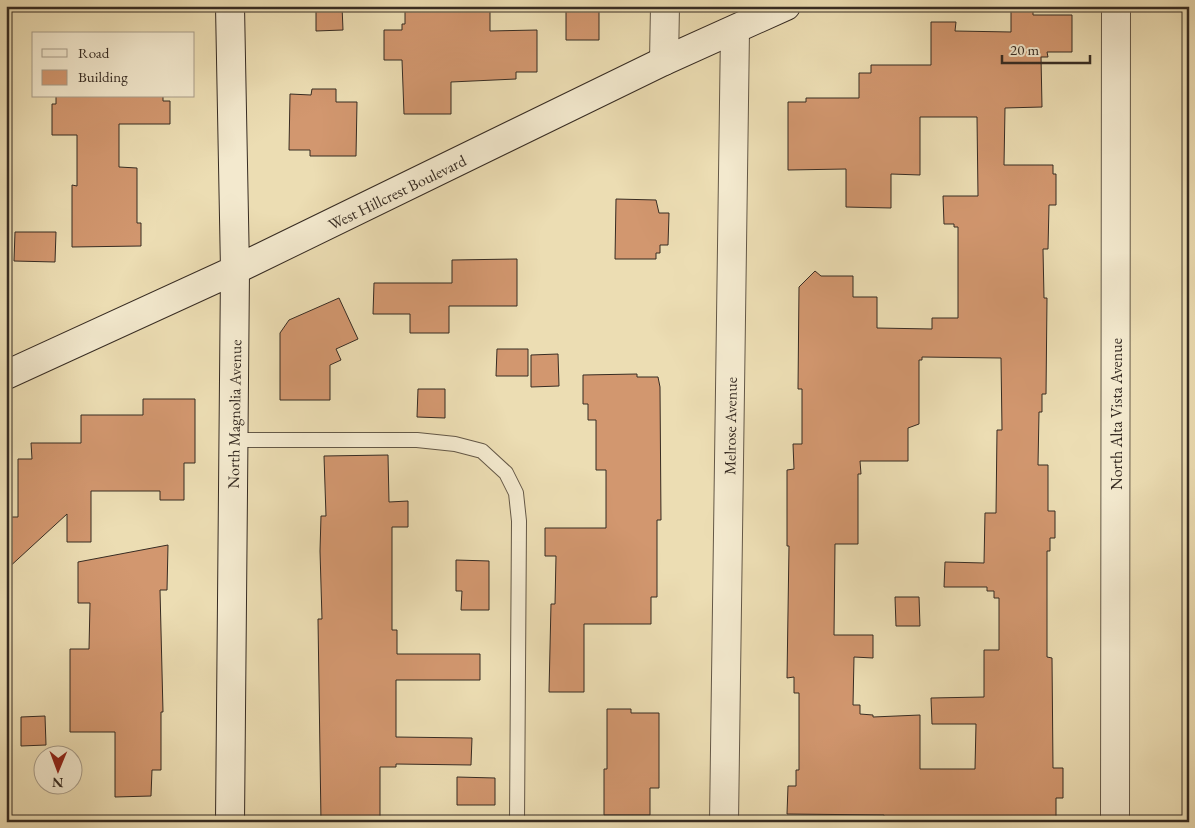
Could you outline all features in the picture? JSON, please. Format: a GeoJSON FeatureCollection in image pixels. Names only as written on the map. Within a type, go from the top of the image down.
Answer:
{"type":"FeatureCollection","features":[{"type":"Feature","properties":{"kind":"street","name":"North Magnolia Avenue"},"geometry":{"type":"LineString","coordinates":[[230,6],[235,270],[230,822]]}},
{"type":"Feature","properties":{"kind":"street"},"geometry":{"type":"LineString","coordinates":[[664,61],[665,6]]}},
{"type":"Feature","properties":{"kind":"street","name":"West Hillcrest Boulevard"},"geometry":{"type":"LineString","coordinates":[[6,375],[235,270],[664,61],[786,6]]}},
{"type":"Feature","properties":{"kind":"street","name":"North Alta Vista Avenue"},"geometry":{"type":"LineString","coordinates":[[1116,6],[1116,822]]}},
{"type":"Feature","properties":{"kind":"street","name":"Melrose Avenue"},"geometry":{"type":"LineString","coordinates":[[724,822],[735,30]]}},
{"type":"Feature","properties":{"kind":"lane"},"geometry":{"type":"LineString","coordinates":[[234,440],[416,440],[455,444],[482,451],[506,472],[516,493],[519,521],[517,822]]}},
{"type":"Feature","properties":{"kind":"building"},"geometry":{"type":"Polygon","coordinates":[[[316,6],[342,6],[343,30],[316,31],[316,6]]]}},
{"type":"Feature","properties":{"kind":"building"},"geometry":{"type":"Polygon","coordinates":[[[405,6],[490,6],[490,31],[537,30],[537,72],[516,72],[516,79],[451,82],[451,114],[404,114],[402,60],[384,60],[384,30],[402,30],[402,24],[405,24],[405,6]]]}},
{"type":"Feature","properties":{"kind":"building"},"geometry":{"type":"Polygon","coordinates":[[[566,6],[599,6],[599,40],[566,40],[566,6]]]}},
{"type":"Feature","properties":{"kind":"building"},"geometry":{"type":"Polygon","coordinates":[[[1011,6],[1033,6],[1033,15],[1072,15],[1072,52],[1047,52],[1048,57],[1041,57],[1042,107],[1005,108],[1004,165],[1053,165],[1053,174],[1056,174],[1056,205],[1049,205],[1048,249],[1043,249],[1044,298],[1047,298],[1046,394],[1042,394],[1042,412],[1039,412],[1038,465],[1048,465],[1048,511],[1055,511],[1055,538],[1050,538],[1050,551],[1047,551],[1047,657],[1052,658],[1053,768],[1063,768],[1063,798],[1056,798],[1056,822],[884,822],[884,815],[787,814],[788,786],[796,786],[796,770],[799,770],[799,693],[794,693],[794,677],[787,678],[789,546],[787,546],[787,470],[794,469],[793,444],[802,444],[802,389],[798,389],[799,287],[815,271],[821,276],[853,276],[853,297],[877,297],[877,328],[932,329],[932,318],[958,318],[958,227],[954,227],[954,224],[944,224],[943,196],[978,196],[977,117],[920,117],[920,175],[891,174],[891,208],[846,207],[846,169],[788,170],[788,102],[806,102],[806,98],[859,98],[859,73],[871,73],[871,65],[931,65],[931,22],[956,22],[955,31],[1011,32],[1011,6]],[[922,357],[922,360],[919,360],[919,424],[908,428],[908,461],[860,461],[861,474],[858,474],[858,544],[835,544],[834,635],[873,635],[873,658],[854,657],[853,705],[860,705],[860,714],[873,715],[873,717],[920,715],[920,769],[975,769],[976,724],[932,724],[931,698],[984,697],[984,650],[999,650],[999,598],[994,598],[994,591],[987,591],[987,587],[944,587],[945,562],[984,563],[985,513],[996,513],[997,430],[1002,430],[1001,358],[922,357]]]}},
{"type":"Feature","properties":{"kind":"building"},"geometry":{"type":"Polygon","coordinates":[[[312,89],[336,89],[336,102],[357,102],[356,156],[310,156],[310,150],[289,150],[290,94],[311,95],[312,89]]]}},
{"type":"Feature","properties":{"kind":"building"},"geometry":{"type":"Polygon","coordinates":[[[56,98],[163,98],[163,101],[170,101],[170,124],[119,124],[119,167],[137,168],[137,223],[141,223],[141,246],[72,247],[72,185],[77,186],[77,135],[52,135],[52,104],[56,104],[56,98]]]}},
{"type":"Feature","properties":{"kind":"building"},"geometry":{"type":"Polygon","coordinates":[[[616,199],[656,200],[659,213],[669,213],[668,245],[660,245],[660,253],[656,253],[656,259],[615,259],[616,199]]]}},
{"type":"Feature","properties":{"kind":"building"},"geometry":{"type":"Polygon","coordinates":[[[15,232],[56,232],[55,262],[14,261],[15,232]]]}},
{"type":"Feature","properties":{"kind":"building"},"geometry":{"type":"Polygon","coordinates":[[[517,259],[517,306],[449,306],[449,333],[410,333],[410,314],[373,314],[374,283],[452,283],[452,260],[517,259]]]}},
{"type":"Feature","properties":{"kind":"building"},"geometry":{"type":"Polygon","coordinates":[[[339,298],[358,339],[336,349],[341,360],[330,365],[330,400],[280,400],[280,333],[289,320],[339,298]]]}},
{"type":"Feature","properties":{"kind":"building"},"geometry":{"type":"Polygon","coordinates":[[[497,349],[528,349],[528,376],[496,376],[497,349]]]}},
{"type":"Feature","properties":{"kind":"building"},"geometry":{"type":"Polygon","coordinates":[[[558,354],[559,386],[531,387],[531,355],[558,354]]]}},
{"type":"Feature","properties":{"kind":"building"},"geometry":{"type":"Polygon","coordinates":[[[637,374],[637,377],[658,377],[660,387],[661,520],[657,520],[657,597],[651,597],[651,624],[584,624],[584,692],[549,692],[551,604],[555,604],[556,556],[545,556],[545,528],[606,528],[606,470],[596,470],[596,420],[588,420],[588,404],[583,404],[583,375],[637,374]]]}},
{"type":"Feature","properties":{"kind":"building"},"geometry":{"type":"Polygon","coordinates":[[[418,389],[445,389],[445,418],[417,417],[418,389]]]}},
{"type":"Feature","properties":{"kind":"building"},"geometry":{"type":"Polygon","coordinates":[[[143,399],[195,399],[195,463],[184,463],[184,500],[160,500],[160,491],[91,491],[91,542],[67,542],[67,514],[6,570],[6,517],[18,517],[18,459],[32,459],[31,443],[81,443],[81,415],[143,415],[143,399]]]}},
{"type":"Feature","properties":{"kind":"building"},"geometry":{"type":"Polygon","coordinates":[[[388,455],[389,502],[408,501],[408,527],[392,527],[392,630],[397,630],[397,654],[480,654],[480,680],[396,680],[396,737],[472,738],[471,765],[396,764],[396,767],[380,767],[380,822],[321,822],[318,619],[322,619],[321,516],[326,516],[324,456],[388,455]]]}},
{"type":"Feature","properties":{"kind":"building"},"geometry":{"type":"Polygon","coordinates":[[[168,545],[167,590],[160,590],[163,712],[161,712],[161,770],[152,770],[151,796],[115,797],[115,732],[70,732],[70,649],[89,649],[90,603],[78,603],[78,562],[168,545]]]}},
{"type":"Feature","properties":{"kind":"building"},"geometry":{"type":"Polygon","coordinates":[[[456,560],[489,561],[489,610],[461,610],[462,591],[456,591],[456,560]]]}},
{"type":"Feature","properties":{"kind":"building"},"geometry":{"type":"Polygon","coordinates":[[[895,597],[919,597],[920,626],[896,626],[895,597]]]}},
{"type":"Feature","properties":{"kind":"building"},"geometry":{"type":"Polygon","coordinates":[[[607,709],[631,709],[631,713],[659,713],[659,788],[650,788],[650,815],[604,815],[604,769],[607,769],[607,709]]]}},
{"type":"Feature","properties":{"kind":"building"},"geometry":{"type":"Polygon","coordinates":[[[45,716],[46,745],[21,746],[21,717],[45,716]]]}},
{"type":"Feature","properties":{"kind":"building"},"geometry":{"type":"Polygon","coordinates":[[[457,777],[495,778],[495,805],[457,805],[457,777]]]}}]}
